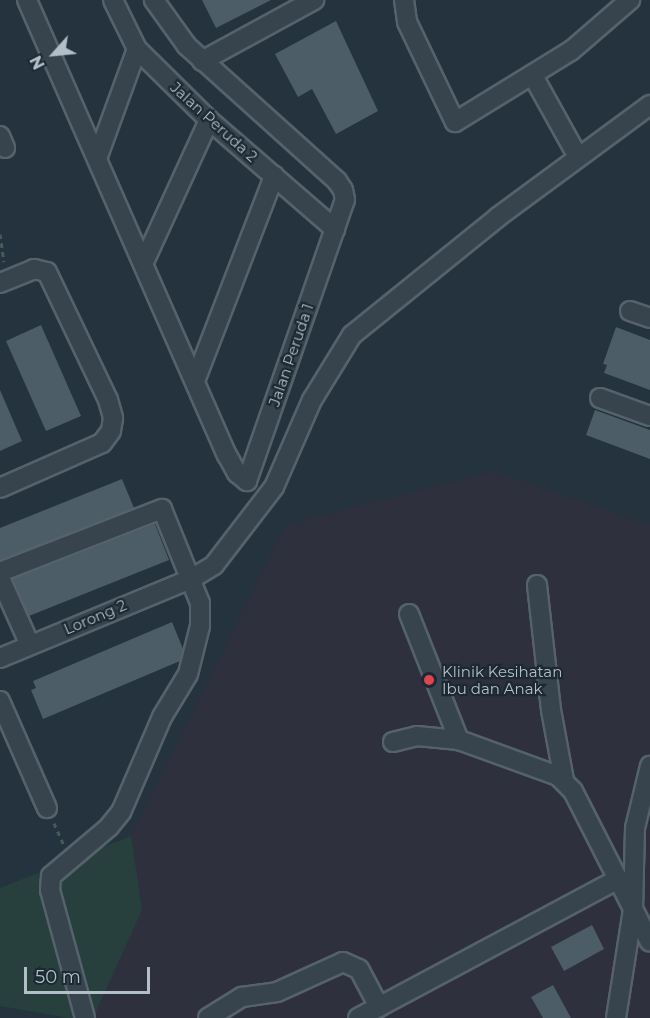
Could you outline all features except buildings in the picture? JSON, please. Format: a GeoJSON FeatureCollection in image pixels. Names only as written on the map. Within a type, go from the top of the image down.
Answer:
{"type":"FeatureCollection","features":[{"type":"Feature","properties":{"kind":"street"},"geometry":{"type":"LineString","coordinates":[[27,0],[98,156],[195,381]]}},
{"type":"Feature","properties":{"kind":"street","name":"Jalan Peruda 2"},"geometry":{"type":"LineString","coordinates":[[113,0],[137,49],[209,120],[335,229]]}},
{"type":"Feature","properties":{"kind":"street","name":"Jalan Peruda 1"},"geometry":{"type":"LineString","coordinates":[[154,0],[173,30],[202,61],[337,180],[345,200],[247,481],[237,473],[227,455],[195,381]]}},
{"type":"Feature","properties":{"kind":"street"},"geometry":{"type":"LineString","coordinates":[[202,61],[314,0]]}},
{"type":"Feature","properties":{"kind":"street"},"geometry":{"type":"LineString","coordinates":[[404,0],[407,22],[453,119],[459,122],[572,50],[630,0]]}},
{"type":"Feature","properties":{"kind":"street"},"geometry":{"type":"LineString","coordinates":[[98,156],[137,49]]}},
{"type":"Feature","properties":{"kind":"street"},"geometry":{"type":"LineString","coordinates":[[533,76],[578,157]]}},
{"type":"Feature","properties":{"kind":"street"},"geometry":{"type":"LineString","coordinates":[[192,579],[214,565],[229,548],[280,478],[312,400],[352,335],[578,157],[650,105]]}},
{"type":"Feature","properties":{"kind":"street"},"geometry":{"type":"LineString","coordinates":[[144,262],[209,120]]}},
{"type":"Feature","properties":{"kind":"street"},"geometry":{"type":"LineString","coordinates":[[195,381],[274,176]]}},
{"type":"Feature","properties":{"kind":"street"},"geometry":{"type":"LineString","coordinates":[[0,283],[34,269],[47,272],[108,400],[112,418],[111,431],[102,443],[0,488]]}},
{"type":"Feature","properties":{"kind":"street"},"geometry":{"type":"LineString","coordinates":[[630,310],[650,318]]}},
{"type":"Feature","properties":{"kind":"street"},"geometry":{"type":"LineString","coordinates":[[600,398],[650,416]]}},
{"type":"Feature","properties":{"kind":"street"},"geometry":{"type":"LineString","coordinates":[[0,572],[162,509],[192,579],[201,613],[188,674],[158,726],[121,812],[51,876],[50,890],[85,1018]]}},
{"type":"Feature","properties":{"kind":"street"},"geometry":{"type":"LineString","coordinates":[[0,578],[30,645]]}},
{"type":"Feature","properties":{"kind":"street","name":"Lorong 2"},"geometry":{"type":"LineString","coordinates":[[0,658],[192,579]]}},
{"type":"Feature","properties":{"kind":"street"},"geometry":{"type":"LineString","coordinates":[[537,585],[551,710],[564,780]]}},
{"type":"Feature","properties":{"kind":"street"},"geometry":{"type":"LineString","coordinates":[[409,614],[459,740]]}},
{"type":"Feature","properties":{"kind":"street"},"geometry":{"type":"LineString","coordinates":[[0,701],[48,808]]}},
{"type":"Feature","properties":{"kind":"street"},"geometry":{"type":"LineString","coordinates":[[393,742],[417,736],[459,740],[495,751],[564,780],[573,791],[650,942]]}},
{"type":"Feature","properties":{"kind":"street"},"geometry":{"type":"LineString","coordinates":[[616,1018],[633,910],[635,828],[650,766]]}},
{"type":"Feature","properties":{"kind":"street"},"geometry":{"type":"LineString","coordinates":[[358,1018],[618,879]]}},
{"type":"Feature","properties":{"kind":"street"},"geometry":{"type":"LineString","coordinates":[[208,1018],[242,997],[277,992],[343,962],[359,969],[379,1007]]}},
{"type":"Feature","properties":{"kind":"path"},"geometry":{"type":"LineString","coordinates":[[0,234],[6,259],[0,264]]}},
{"type":"Feature","properties":{"kind":"path"},"geometry":{"type":"LineString","coordinates":[[48,808],[70,859]]}},
{"type":"Feature","properties":{"kind":"shaded area","name":"Klinik Kesihatan Ibu dan Anak"},"geometry":{"type":"Polygon","coordinates":[[[494,471],[650,525],[650,1018],[92,1018],[142,910],[131,836],[285,525],[494,471]]]}},
{"type":"Feature","properties":{"kind":"green space"},"geometry":{"type":"Polygon","coordinates":[[[131,836],[142,910],[93,1018],[69,1018],[0,1006],[0,888],[131,836]]]}},
{"type":"Feature","properties":{"kind":"place","name":"Klinik Kesihatan Ibu dan Anak"},"geometry":{"type":"Point","coordinates":[429,680]}}]}
